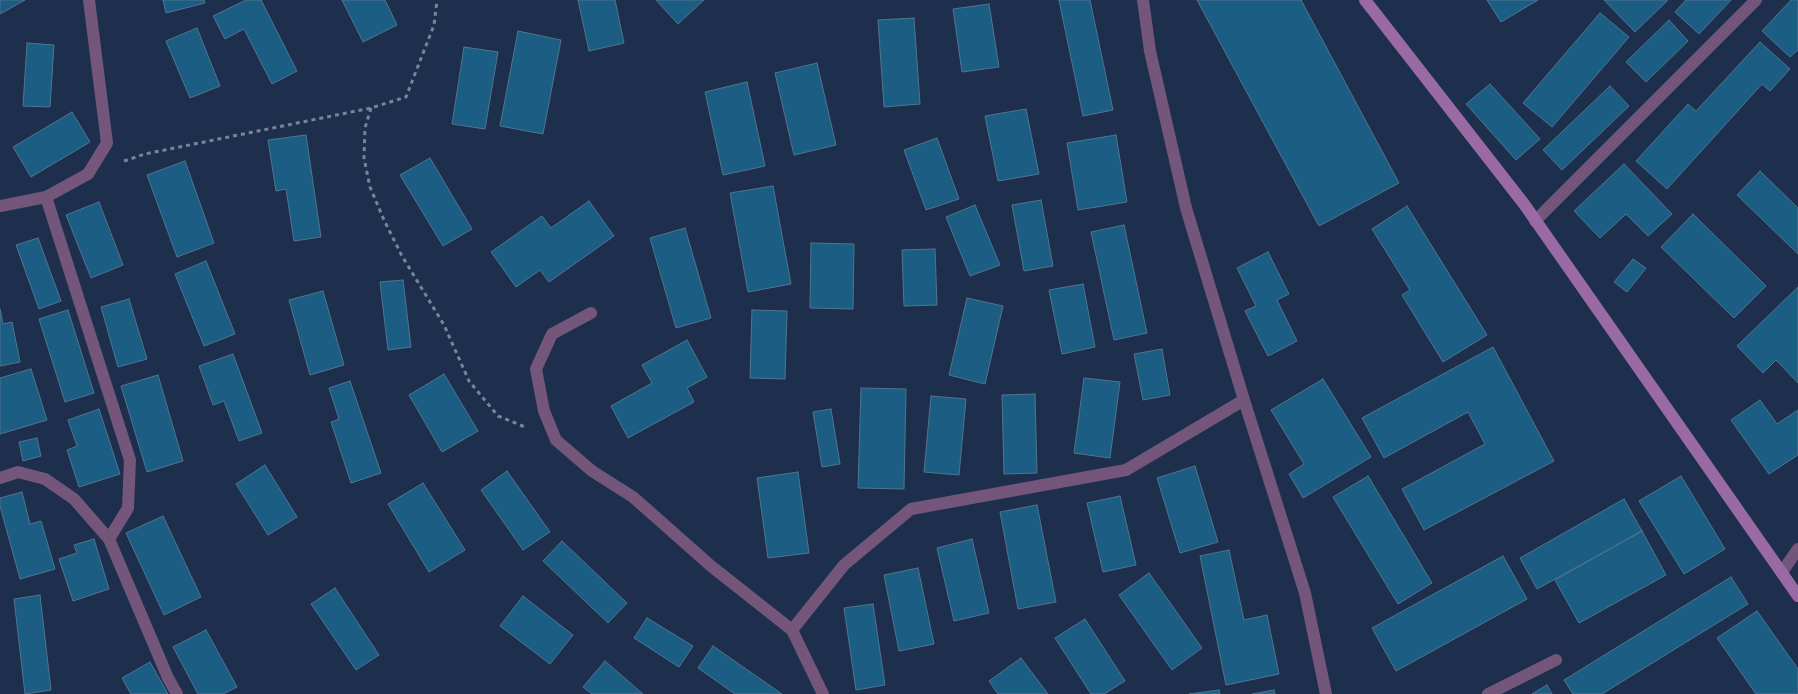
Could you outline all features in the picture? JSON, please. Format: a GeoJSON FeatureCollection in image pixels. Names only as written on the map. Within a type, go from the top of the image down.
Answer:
{"type":"FeatureCollection","features":[{"type":"Feature","properties":{"kind":"street"},"geometry":{"type":"LineString","coordinates":[[0,206],[46,197],[88,174],[107,143],[89,0]]}},
{"type":"Feature","properties":{"kind":"street"},"geometry":{"type":"LineString","coordinates":[[1143,0],[1150,51],[1186,208],[1305,593],[1326,694]]}},
{"type":"Feature","properties":{"kind":"street"},"geometry":{"type":"LineString","coordinates":[[1365,0],[1524,204],[1798,596]]}},
{"type":"Feature","properties":{"kind":"street"},"geometry":{"type":"LineString","coordinates":[[1535,221],[1756,0]]}},
{"type":"Feature","properties":{"kind":"street"},"geometry":{"type":"LineString","coordinates":[[46,197],[130,460],[128,508],[109,539]]}},
{"type":"Feature","properties":{"kind":"street"},"geometry":{"type":"LineString","coordinates":[[590,313],[552,334],[536,369],[544,411],[556,440],[592,471],[633,496],[711,566],[792,630],[823,694]]}},
{"type":"Feature","properties":{"kind":"street"},"geometry":{"type":"LineString","coordinates":[[792,630],[844,565],[911,509],[1126,470],[1244,400]]}},
{"type":"Feature","properties":{"kind":"street"},"geometry":{"type":"LineString","coordinates":[[0,478],[18,472],[45,479],[74,499],[109,539],[168,678],[177,694]]}},
{"type":"Feature","properties":{"kind":"street"},"geometry":{"type":"LineString","coordinates":[[1782,572],[1798,549]]}},
{"type":"Feature","properties":{"kind":"street"},"geometry":{"type":"LineString","coordinates":[[1488,694],[1556,660]]}},
{"type":"Feature","properties":{"kind":"path"},"geometry":{"type":"LineString","coordinates":[[88,174],[145,154],[371,108],[406,97],[434,25],[437,0]]}},
{"type":"Feature","properties":{"kind":"path"},"geometry":{"type":"LineString","coordinates":[[371,108],[366,128],[364,158],[370,187],[402,256],[444,325],[469,381],[498,416],[556,440]]}},
{"type":"Feature","properties":{"kind":"building"},"geometry":{"type":"Polygon","coordinates":[[[0,0],[25,0],[0,14],[0,0]]]}},
{"type":"Feature","properties":{"kind":"building"},"geometry":{"type":"Polygon","coordinates":[[[163,0],[204,0],[205,3],[166,13],[163,0]]]}},
{"type":"Feature","properties":{"kind":"building"},"geometry":{"type":"Polygon","coordinates":[[[246,0],[261,0],[297,71],[272,84],[244,29],[225,39],[213,16],[246,0]]]}},
{"type":"Feature","properties":{"kind":"building"},"geometry":{"type":"Polygon","coordinates":[[[342,0],[385,0],[397,25],[363,42],[342,0]]]}},
{"type":"Feature","properties":{"kind":"building"},"geometry":{"type":"Polygon","coordinates":[[[578,0],[615,0],[624,43],[589,51],[578,0]]]}},
{"type":"Feature","properties":{"kind":"building"},"geometry":{"type":"Polygon","coordinates":[[[656,0],[704,0],[678,24],[656,0]]]}},
{"type":"Feature","properties":{"kind":"building"},"geometry":{"type":"Polygon","coordinates":[[[1059,0],[1090,0],[1113,110],[1083,116],[1059,0]]]}},
{"type":"Feature","properties":{"kind":"building"},"geometry":{"type":"Polygon","coordinates":[[[1197,0],[1301,0],[1399,183],[1319,226],[1197,0]]]}},
{"type":"Feature","properties":{"kind":"building"},"geometry":{"type":"Polygon","coordinates":[[[1487,0],[1538,0],[1501,22],[1487,0]]]}},
{"type":"Feature","properties":{"kind":"building"},"geometry":{"type":"Polygon","coordinates":[[[1604,0],[1667,0],[1667,1],[1635,32],[1604,0]]]}},
{"type":"Feature","properties":{"kind":"building"},"geometry":{"type":"Polygon","coordinates":[[[1686,0],[1731,0],[1699,34],[1675,12],[1686,0]]]}},
{"type":"Feature","properties":{"kind":"building"},"geometry":{"type":"Polygon","coordinates":[[[1791,0],[1798,0],[1798,50],[1790,57],[1762,31],[1791,0]]]}},
{"type":"Feature","properties":{"kind":"building"},"geometry":{"type":"Polygon","coordinates":[[[989,4],[999,67],[962,72],[953,9],[989,4]]]}},
{"type":"Feature","properties":{"kind":"building"},"geometry":{"type":"Polygon","coordinates":[[[1600,13],[1629,37],[1552,127],[1523,103],[1600,13]]]}},
{"type":"Feature","properties":{"kind":"building"},"geometry":{"type":"Polygon","coordinates":[[[914,18],[920,104],[884,107],[878,20],[914,18]]]}},
{"type":"Feature","properties":{"kind":"building"},"geometry":{"type":"Polygon","coordinates":[[[1669,20],[1688,41],[1646,82],[1626,62],[1669,20]]]}},
{"type":"Feature","properties":{"kind":"building"},"geometry":{"type":"Polygon","coordinates":[[[197,28],[220,86],[190,98],[166,41],[197,28]]]}},
{"type":"Feature","properties":{"kind":"building"},"geometry":{"type":"Polygon","coordinates":[[[518,31],[561,40],[543,134],[500,126],[518,31]]]}},
{"type":"Feature","properties":{"kind":"building"},"geometry":{"type":"Polygon","coordinates":[[[1760,42],[1790,69],[1770,91],[1762,84],[1667,189],[1636,161],[1688,104],[1696,111],[1760,42]]]}},
{"type":"Feature","properties":{"kind":"building"},"geometry":{"type":"Polygon","coordinates":[[[27,43],[54,45],[50,107],[23,106],[27,43]]]}},
{"type":"Feature","properties":{"kind":"building"},"geometry":{"type":"Polygon","coordinates":[[[464,47],[498,52],[485,129],[452,124],[464,47]]]}},
{"type":"Feature","properties":{"kind":"building"},"geometry":{"type":"Polygon","coordinates":[[[817,63],[836,145],[794,155],[775,73],[817,63]]]}},
{"type":"Feature","properties":{"kind":"building"},"geometry":{"type":"Polygon","coordinates":[[[747,82],[765,166],[723,175],[705,92],[747,82]]]}},
{"type":"Feature","properties":{"kind":"building"},"geometry":{"type":"Polygon","coordinates":[[[1490,84],[1540,139],[1516,160],[1466,104],[1490,84]]]}},
{"type":"Feature","properties":{"kind":"building"},"geometry":{"type":"Polygon","coordinates":[[[1610,86],[1629,106],[1562,170],[1543,150],[1610,86]]]}},
{"type":"Feature","properties":{"kind":"building"},"geometry":{"type":"Polygon","coordinates":[[[1026,109],[1039,174],[998,181],[985,116],[1026,109]]]}},
{"type":"Feature","properties":{"kind":"building"},"geometry":{"type":"Polygon","coordinates":[[[72,112],[90,142],[31,177],[13,147],[72,112]]]}},
{"type":"Feature","properties":{"kind":"building"},"geometry":{"type":"Polygon","coordinates":[[[306,135],[321,237],[294,241],[286,189],[276,191],[268,140],[306,135]]]}},
{"type":"Feature","properties":{"kind":"building"},"geometry":{"type":"Polygon","coordinates":[[[1116,135],[1127,202],[1078,210],[1067,143],[1116,135]]]}},
{"type":"Feature","properties":{"kind":"building"},"geometry":{"type":"Polygon","coordinates":[[[937,138],[959,199],[926,210],[904,150],[937,138]]]}},
{"type":"Feature","properties":{"kind":"building"},"geometry":{"type":"Polygon","coordinates":[[[430,158],[472,229],[443,246],[400,175],[430,158]]]}},
{"type":"Feature","properties":{"kind":"building"},"geometry":{"type":"Polygon","coordinates":[[[185,161],[214,243],[177,257],[147,175],[185,161]]]}},
{"type":"Feature","properties":{"kind":"building"},"geometry":{"type":"Polygon","coordinates":[[[1624,164],[1672,214],[1648,236],[1626,214],[1600,238],[1574,211],[1624,164]]]}},
{"type":"Feature","properties":{"kind":"building"},"geometry":{"type":"Polygon","coordinates":[[[1760,171],[1798,208],[1798,254],[1737,195],[1760,171]]]}},
{"type":"Feature","properties":{"kind":"building"},"geometry":{"type":"Polygon","coordinates":[[[773,186],[791,284],[748,292],[730,193],[773,186]]]}},
{"type":"Feature","properties":{"kind":"building"},"geometry":{"type":"Polygon","coordinates":[[[1041,200],[1053,266],[1024,271],[1012,205],[1041,200]]]}},
{"type":"Feature","properties":{"kind":"building"},"geometry":{"type":"Polygon","coordinates":[[[589,201],[614,236],[549,282],[540,270],[516,287],[491,252],[542,216],[551,228],[589,201]]]}},
{"type":"Feature","properties":{"kind":"building"},"geometry":{"type":"Polygon","coordinates":[[[99,202],[123,265],[91,278],[66,215],[99,202]]]}},
{"type":"Feature","properties":{"kind":"building"},"geometry":{"type":"Polygon","coordinates":[[[975,205],[1000,265],[970,276],[946,217],[975,205]]]}},
{"type":"Feature","properties":{"kind":"building"},"geometry":{"type":"Polygon","coordinates":[[[1407,206],[1487,335],[1443,362],[1402,295],[1410,290],[1372,229],[1407,206]]]}},
{"type":"Feature","properties":{"kind":"building"},"geometry":{"type":"Polygon","coordinates":[[[1693,214],[1766,286],[1734,318],[1661,247],[1693,214]]]}},
{"type":"Feature","properties":{"kind":"building"},"geometry":{"type":"Polygon","coordinates":[[[1124,225],[1147,333],[1114,340],[1091,232],[1124,225]]]}},
{"type":"Feature","properties":{"kind":"building"},"geometry":{"type":"Polygon","coordinates":[[[685,228],[711,318],[676,328],[650,238],[685,228]]]}},
{"type":"Feature","properties":{"kind":"building"},"geometry":{"type":"Polygon","coordinates":[[[38,238],[61,301],[39,309],[16,245],[38,238]]]}},
{"type":"Feature","properties":{"kind":"building"},"geometry":{"type":"Polygon","coordinates":[[[811,243],[854,244],[853,309],[810,308],[811,243]]]}},
{"type":"Feature","properties":{"kind":"building"},"geometry":{"type":"Polygon","coordinates":[[[935,249],[937,305],[904,306],[902,250],[935,249]]]}},
{"type":"Feature","properties":{"kind":"building"},"geometry":{"type":"Polygon","coordinates":[[[1268,252],[1289,294],[1277,300],[1297,341],[1268,356],[1245,311],[1256,306],[1237,268],[1268,252]]]}},
{"type":"Feature","properties":{"kind":"building"},"geometry":{"type":"Polygon","coordinates":[[[1633,259],[1646,268],[1627,292],[1614,282],[1633,259]]]}},
{"type":"Feature","properties":{"kind":"building"},"geometry":{"type":"Polygon","coordinates":[[[206,261],[235,334],[204,346],[175,274],[206,261]]]}},
{"type":"Feature","properties":{"kind":"building"},"geometry":{"type":"Polygon","coordinates":[[[403,280],[411,347],[388,350],[380,282],[403,280]]]}},
{"type":"Feature","properties":{"kind":"building"},"geometry":{"type":"Polygon","coordinates":[[[1083,284],[1095,347],[1062,354],[1049,290],[1083,284]]]}},
{"type":"Feature","properties":{"kind":"building"},"geometry":{"type":"Polygon","coordinates":[[[1798,287],[1798,383],[1776,360],[1763,373],[1737,346],[1798,287]]]}},
{"type":"Feature","properties":{"kind":"building"},"geometry":{"type":"Polygon","coordinates":[[[323,291],[344,365],[310,375],[289,300],[323,291]]]}},
{"type":"Feature","properties":{"kind":"building"},"geometry":{"type":"Polygon","coordinates":[[[967,298],[1003,306],[985,384],[949,375],[967,298]]]}},
{"type":"Feature","properties":{"kind":"building"},"geometry":{"type":"Polygon","coordinates":[[[129,299],[147,359],[118,367],[101,307],[129,299]]]}},
{"type":"Feature","properties":{"kind":"building"},"geometry":{"type":"Polygon","coordinates":[[[0,309],[3,324],[12,322],[20,362],[0,366],[0,309]]]}},
{"type":"Feature","properties":{"kind":"building"},"geometry":{"type":"Polygon","coordinates":[[[68,310],[94,393],[65,402],[39,319],[68,310]]]}},
{"type":"Feature","properties":{"kind":"building"},"geometry":{"type":"Polygon","coordinates":[[[752,310],[787,311],[785,379],[750,378],[752,310]]]}},
{"type":"Feature","properties":{"kind":"building"},"geometry":{"type":"Polygon","coordinates":[[[687,340],[707,377],[687,388],[694,402],[628,438],[611,406],[652,383],[642,365],[687,340]]]}},
{"type":"Feature","properties":{"kind":"building"},"geometry":{"type":"Polygon","coordinates":[[[1493,347],[1554,461],[1424,530],[1402,489],[1485,444],[1468,412],[1384,458],[1362,418],[1493,347]]]}},
{"type":"Feature","properties":{"kind":"building"},"geometry":{"type":"Polygon","coordinates":[[[1162,349],[1170,395],[1143,400],[1134,354],[1162,349]]]}},
{"type":"Feature","properties":{"kind":"building"},"geometry":{"type":"Polygon","coordinates":[[[233,354],[262,433],[239,441],[224,401],[213,405],[199,366],[233,354]]]}},
{"type":"Feature","properties":{"kind":"building"},"geometry":{"type":"Polygon","coordinates":[[[31,369],[47,420],[0,434],[0,378],[31,369]]]}},
{"type":"Feature","properties":{"kind":"building"},"geometry":{"type":"Polygon","coordinates":[[[444,374],[478,431],[442,452],[409,395],[444,374]]]}},
{"type":"Feature","properties":{"kind":"building"},"geometry":{"type":"Polygon","coordinates":[[[158,375],[183,461],[147,472],[121,386],[158,375]]]}},
{"type":"Feature","properties":{"kind":"building"},"geometry":{"type":"Polygon","coordinates":[[[1084,378],[1120,382],[1110,458],[1074,453],[1084,378]]]}},
{"type":"Feature","properties":{"kind":"building"},"geometry":{"type":"Polygon","coordinates":[[[1323,379],[1371,457],[1303,498],[1289,474],[1304,464],[1271,410],[1323,379]]]}},
{"type":"Feature","properties":{"kind":"building"},"geometry":{"type":"Polygon","coordinates":[[[350,381],[381,473],[351,483],[331,422],[339,419],[329,388],[350,381]]]}},
{"type":"Feature","properties":{"kind":"building"},"geometry":{"type":"Polygon","coordinates":[[[861,388],[906,389],[904,489],[858,488],[861,388]]]}},
{"type":"Feature","properties":{"kind":"building"},"geometry":{"type":"Polygon","coordinates":[[[1035,394],[1037,473],[1004,474],[1002,395],[1035,394]]]}},
{"type":"Feature","properties":{"kind":"building"},"geometry":{"type":"Polygon","coordinates":[[[931,396],[966,399],[959,475],[924,472],[931,396]]]}},
{"type":"Feature","properties":{"kind":"building"},"geometry":{"type":"Polygon","coordinates":[[[1760,400],[1777,424],[1798,410],[1798,455],[1769,474],[1731,420],[1760,400]]]}},
{"type":"Feature","properties":{"kind":"building"},"geometry":{"type":"Polygon","coordinates":[[[99,409],[120,474],[79,487],[67,450],[77,446],[68,420],[99,409]]]}},
{"type":"Feature","properties":{"kind":"building"},"geometry":{"type":"Polygon","coordinates":[[[831,409],[840,464],[822,467],[813,412],[831,409]]]}},
{"type":"Feature","properties":{"kind":"building"},"geometry":{"type":"Polygon","coordinates":[[[37,438],[41,456],[23,461],[19,442],[37,438]]]}},
{"type":"Feature","properties":{"kind":"building"},"geometry":{"type":"Polygon","coordinates":[[[265,465],[297,517],[268,535],[236,484],[265,465]]]}},
{"type":"Feature","properties":{"kind":"building"},"geometry":{"type":"Polygon","coordinates":[[[1195,466],[1218,542],[1180,553],[1157,478],[1195,466]]]}},
{"type":"Feature","properties":{"kind":"building"},"geometry":{"type":"Polygon","coordinates":[[[507,471],[550,532],[523,550],[481,490],[507,471]]]}},
{"type":"Feature","properties":{"kind":"building"},"geometry":{"type":"Polygon","coordinates":[[[798,472],[809,553],[768,558],[757,478],[798,472]]]}},
{"type":"Feature","properties":{"kind":"building"},"geometry":{"type":"Polygon","coordinates":[[[1368,476],[1432,583],[1398,604],[1333,497],[1368,476]]]}},
{"type":"Feature","properties":{"kind":"building"},"geometry":{"type":"Polygon","coordinates":[[[1681,476],[1725,549],[1684,574],[1639,501],[1681,476]]]}},
{"type":"Feature","properties":{"kind":"building"},"geometry":{"type":"Polygon","coordinates":[[[423,483],[465,550],[429,572],[388,504],[423,483]]]}},
{"type":"Feature","properties":{"kind":"building"},"geometry":{"type":"Polygon","coordinates":[[[22,492],[30,524],[41,521],[55,569],[20,579],[0,506],[0,498],[22,492]]]}},
{"type":"Feature","properties":{"kind":"building"},"geometry":{"type":"Polygon","coordinates":[[[1120,496],[1136,565],[1103,572],[1087,503],[1120,496]]]}},
{"type":"Feature","properties":{"kind":"building"},"geometry":{"type":"Polygon","coordinates":[[[1624,499],[1642,531],[1537,589],[1520,558],[1624,499]]]}},
{"type":"Feature","properties":{"kind":"building"},"geometry":{"type":"Polygon","coordinates":[[[1037,505],[1056,602],[1018,609],[1000,512],[1037,505]]]}},
{"type":"Feature","properties":{"kind":"building"},"geometry":{"type":"Polygon","coordinates":[[[163,516],[201,597],[164,615],[126,533],[163,516]]]}},
{"type":"Feature","properties":{"kind":"building"},"geometry":{"type":"Polygon","coordinates":[[[1642,531],[1666,575],[1579,623],[1555,580],[1642,531]]]}},
{"type":"Feature","properties":{"kind":"building"},"geometry":{"type":"Polygon","coordinates":[[[94,539],[109,589],[73,601],[59,559],[77,553],[74,545],[94,539]]]}},
{"type":"Feature","properties":{"kind":"building"},"geometry":{"type":"Polygon","coordinates":[[[972,539],[989,613],[954,621],[937,548],[972,539]]]}},
{"type":"Feature","properties":{"kind":"building"},"geometry":{"type":"Polygon","coordinates":[[[562,541],[627,603],[608,623],[543,561],[562,541]]]}},
{"type":"Feature","properties":{"kind":"building"},"geometry":{"type":"Polygon","coordinates":[[[1229,550],[1244,620],[1267,615],[1279,674],[1226,685],[1200,556],[1229,550]]]}},
{"type":"Feature","properties":{"kind":"building"},"geometry":{"type":"Polygon","coordinates":[[[1503,556],[1527,599],[1396,671],[1372,628],[1503,556]]]}},
{"type":"Feature","properties":{"kind":"building"},"geometry":{"type":"Polygon","coordinates":[[[918,568],[934,644],[899,651],[884,575],[918,568]]]}},
{"type":"Feature","properties":{"kind":"building"},"geometry":{"type":"Polygon","coordinates":[[[1149,573],[1202,648],[1172,670],[1119,595],[1149,573]]]}},
{"type":"Feature","properties":{"kind":"building"},"geometry":{"type":"Polygon","coordinates":[[[1731,577],[1748,604],[1602,694],[1573,694],[1564,680],[1731,577]]]}},
{"type":"Feature","properties":{"kind":"building"},"geometry":{"type":"Polygon","coordinates":[[[335,588],[379,655],[356,670],[311,604],[335,588]]]}},
{"type":"Feature","properties":{"kind":"building"},"geometry":{"type":"Polygon","coordinates":[[[40,595],[51,690],[25,694],[14,599],[40,595]]]}},
{"type":"Feature","properties":{"kind":"building"},"geometry":{"type":"Polygon","coordinates":[[[523,596],[573,635],[550,664],[500,626],[523,596]]]}},
{"type":"Feature","properties":{"kind":"building"},"geometry":{"type":"Polygon","coordinates":[[[873,604],[885,685],[856,690],[844,608],[873,604]]]}},
{"type":"Feature","properties":{"kind":"building"},"geometry":{"type":"Polygon","coordinates":[[[1757,611],[1798,669],[1798,694],[1756,694],[1717,638],[1757,611]]]}},
{"type":"Feature","properties":{"kind":"building"},"geometry":{"type":"Polygon","coordinates":[[[647,618],[693,646],[679,667],[634,638],[647,618]]]}},
{"type":"Feature","properties":{"kind":"building"},"geometry":{"type":"Polygon","coordinates":[[[1085,619],[1125,681],[1104,694],[1091,694],[1055,638],[1085,619]]]}},
{"type":"Feature","properties":{"kind":"building"},"geometry":{"type":"Polygon","coordinates":[[[206,630],[237,687],[223,694],[198,694],[173,647],[206,630]]]}},
{"type":"Feature","properties":{"kind":"building"},"geometry":{"type":"Polygon","coordinates":[[[713,646],[782,694],[735,694],[698,668],[713,646]]]}},
{"type":"Feature","properties":{"kind":"building"},"geometry":{"type":"Polygon","coordinates":[[[1021,658],[1048,694],[998,694],[989,681],[1021,658]]]}},
{"type":"Feature","properties":{"kind":"building"},"geometry":{"type":"Polygon","coordinates":[[[605,661],[643,694],[592,694],[583,687],[605,661]]]}},
{"type":"Feature","properties":{"kind":"building"},"geometry":{"type":"Polygon","coordinates":[[[150,662],[168,694],[131,694],[122,678],[150,662]]]}},
{"type":"Feature","properties":{"kind":"building"},"geometry":{"type":"Polygon","coordinates":[[[1547,685],[1552,694],[1532,694],[1547,685]]]}},
{"type":"Feature","properties":{"kind":"building"},"geometry":{"type":"Polygon","coordinates":[[[1219,690],[1220,694],[1189,694],[1219,690]]]}},
{"type":"Feature","properties":{"kind":"building"},"geometry":{"type":"Polygon","coordinates":[[[1274,690],[1275,694],[1252,694],[1274,690]]]}}]}
